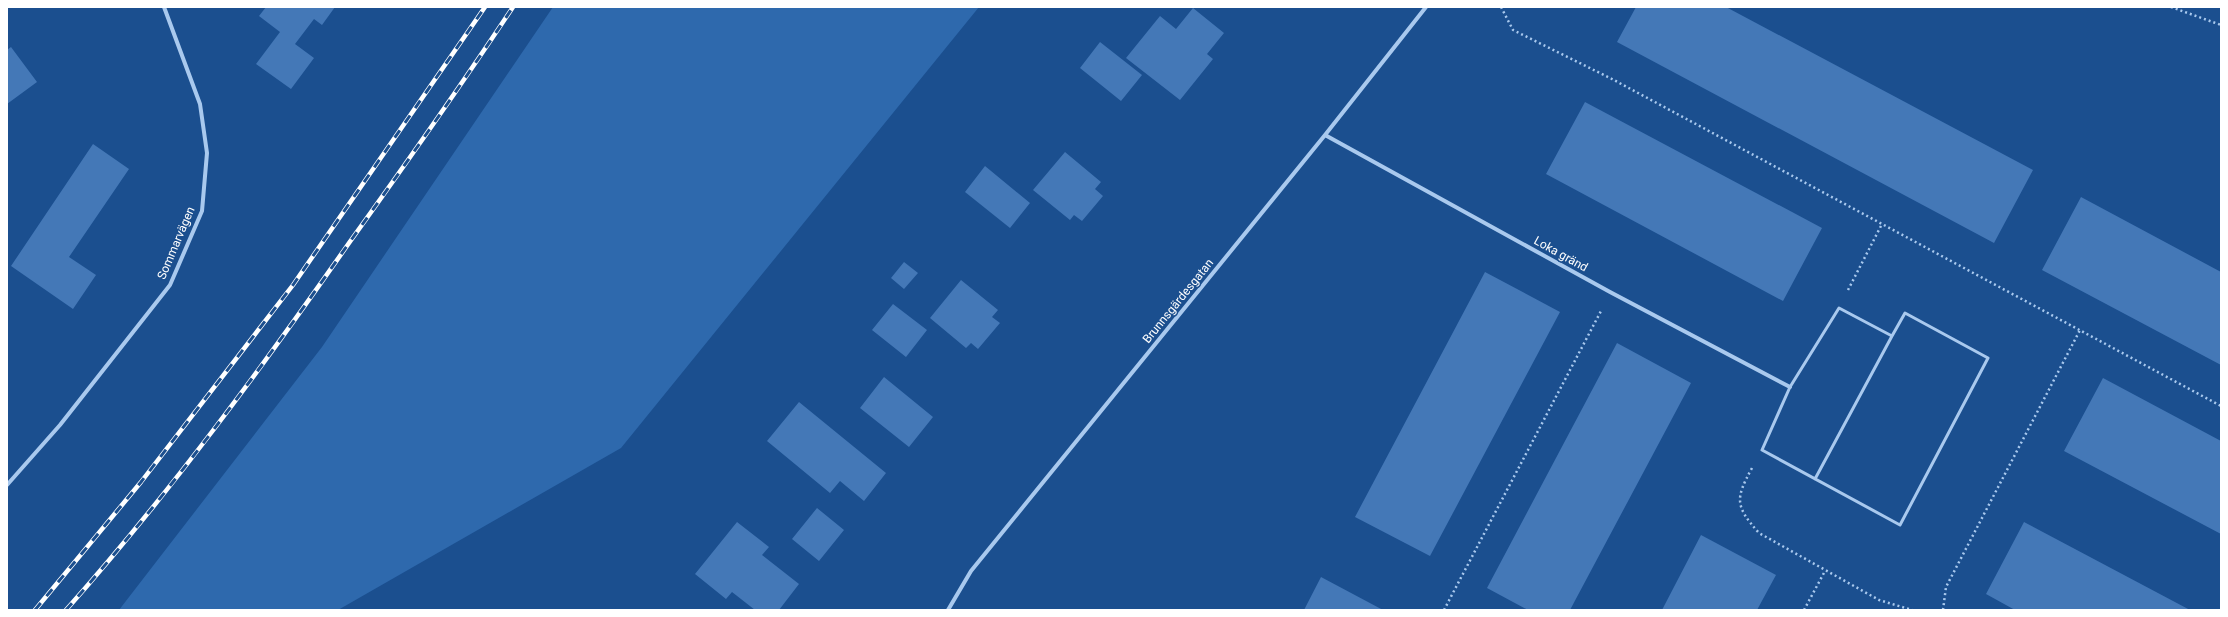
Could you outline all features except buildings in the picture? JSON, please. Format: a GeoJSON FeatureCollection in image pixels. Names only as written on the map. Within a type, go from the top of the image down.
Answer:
{"type":"FeatureCollection","features":[{"type":"Feature","properties":{"kind":"street","name":"Sommarvägen"},"geometry":{"type":"LineString","coordinates":[[7,485],[60,425],[170,285],[202,211],[208,154],[200,104],[164,7]]}},
{"type":"Feature","properties":{"kind":"street","name":"Brunnsgärdesgatan"},"geometry":{"type":"LineString","coordinates":[[948,610],[972,571],[1325,135],[1426,7]]}},
{"type":"Feature","properties":{"kind":"street","name":"Loka gränd"},"geometry":{"type":"LineString","coordinates":[[1325,135],[1610,292],[1790,387]]}},
{"type":"Feature","properties":{"kind":"lane"},"geometry":{"type":"LineString","coordinates":[[1815,480],[1905,313],[1988,358],[1900,525],[1815,480],[1762,450],[1790,387],[1839,308],[1892,336]]}},
{"type":"Feature","properties":{"kind":"path"},"geometry":{"type":"LineString","coordinates":[[1501,7],[1513,30],[1612,79],[2221,406]]}},
{"type":"Feature","properties":{"kind":"path"},"geometry":{"type":"LineString","coordinates":[[2171,7],[2221,25]]}},
{"type":"Feature","properties":{"kind":"path"},"geometry":{"type":"LineString","coordinates":[[1839,308],[1882,224]]}},
{"type":"Feature","properties":{"kind":"path"},"geometry":{"type":"LineString","coordinates":[[1444,610],[1610,292]]}},
{"type":"Feature","properties":{"kind":"path"},"geometry":{"type":"LineString","coordinates":[[1943,610],[1946,587],[2080,330]]}},
{"type":"Feature","properties":{"kind":"path"},"geometry":{"type":"LineString","coordinates":[[1762,450],[1743,486],[1740,501],[1744,516],[1759,533],[1769,540],[1879,600],[1912,610]]}},
{"type":"Feature","properties":{"kind":"path"},"geometry":{"type":"LineString","coordinates":[[1804,610],[1825,571]]}},
{"type":"Feature","properties":{"kind":"shaded area"},"geometry":{"type":"Polygon","coordinates":[[[553,7],[979,7],[621,448],[338,610],[119,610],[322,347],[553,7]]]}},
{"type":"Feature","properties":{"kind":"railway"},"geometry":{"type":"LineString","coordinates":[[35,610],[141,482],[293,285],[485,7]]}},
{"type":"Feature","properties":{"kind":"railway"},"geometry":{"type":"LineString","coordinates":[[66,610],[178,476],[248,384],[412,155],[513,7]]}}]}
